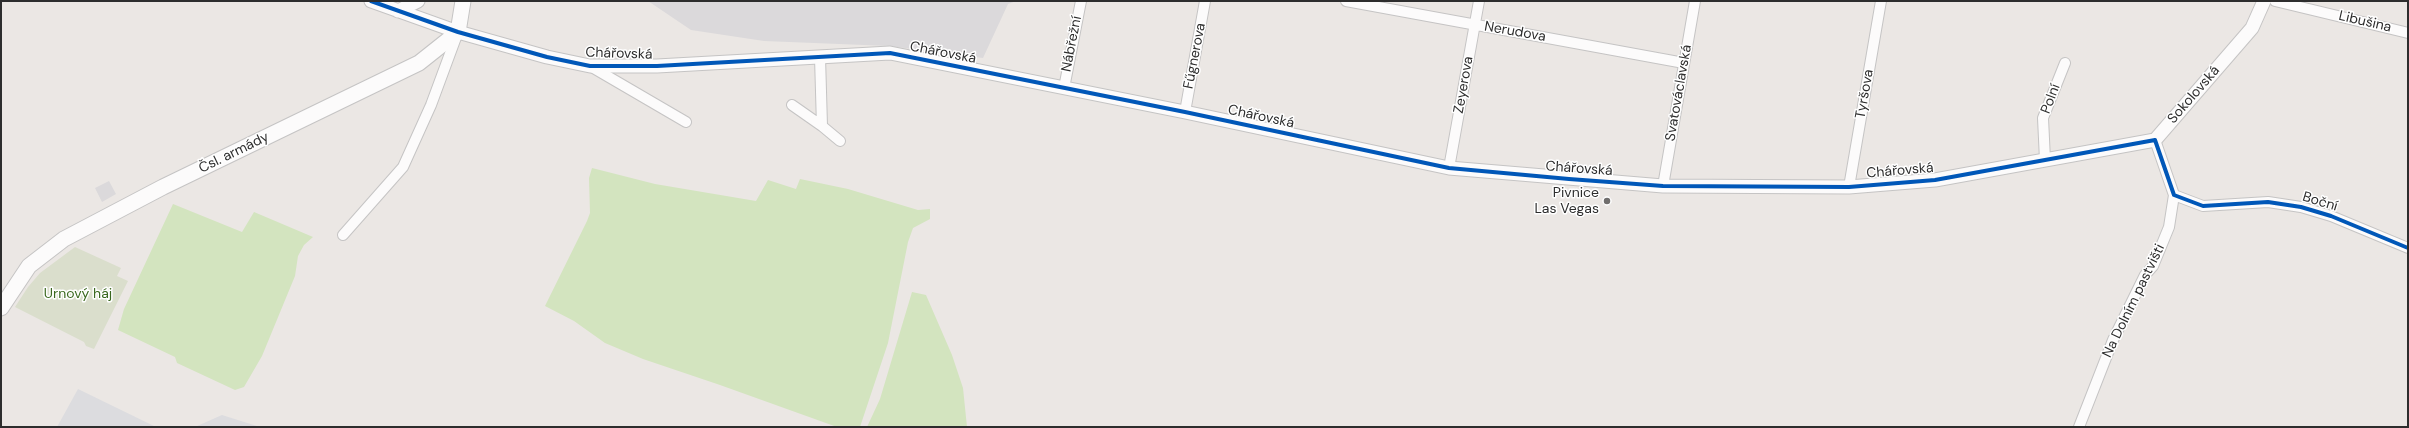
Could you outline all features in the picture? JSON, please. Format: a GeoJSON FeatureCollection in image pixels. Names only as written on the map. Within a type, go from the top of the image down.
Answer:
{"type":"FeatureCollection","features":[{"type":"Feature","properties":{"kind":"main road"},"geometry":{"type":"LineString","coordinates":[[458,32],[463,1]]}},
{"type":"Feature","properties":{"kind":"main road","name":"Čsl. armády"},"geometry":{"type":"LineString","coordinates":[[1,308],[29,266],[64,239],[163,187],[419,63],[458,32]]}},
{"type":"Feature","properties":{"kind":"street","name":"Chářovská"},"geometry":{"type":"LineString","coordinates":[[371,1],[458,32],[547,58],[590,66],[657,66],[890,53],[1185,112],[1449,168],[1663,186],[1849,187],[1935,180],[2155,140]]}},
{"type":"Feature","properties":{"kind":"street"},"geometry":{"type":"LineString","coordinates":[[398,11],[418,1]]}},
{"type":"Feature","properties":{"kind":"street","name":"Nábřežní"},"geometry":{"type":"LineString","coordinates":[[1064,88],[1081,1]]}},
{"type":"Feature","properties":{"kind":"street","name":"Fűgnerova"},"geometry":{"type":"LineString","coordinates":[[1185,112],[1205,1]]}},
{"type":"Feature","properties":{"kind":"street","name":"Nerudova"},"geometry":{"type":"LineString","coordinates":[[1346,1],[1684,63]]}},
{"type":"Feature","properties":{"kind":"street","name":"Zeyerova"},"geometry":{"type":"LineString","coordinates":[[1449,168],[1479,1]]}},
{"type":"Feature","properties":{"kind":"street","name":"Svatováclavská"},"geometry":{"type":"LineString","coordinates":[[1663,186],[1695,1]]}},
{"type":"Feature","properties":{"kind":"street","name":"Tyršova"},"geometry":{"type":"LineString","coordinates":[[1849,187],[1881,1]]}},
{"type":"Feature","properties":{"kind":"street","name":"Sokolovská"},"geometry":{"type":"LineString","coordinates":[[2155,140],[2252,28],[2264,1]]}},
{"type":"Feature","properties":{"kind":"street","name":"Libušina"},"geometry":{"type":"LineString","coordinates":[[2274,1],[2408,33]]}},
{"type":"Feature","properties":{"kind":"street"},"geometry":{"type":"LineString","coordinates":[[343,235],[403,167],[431,104],[458,32]]}},
{"type":"Feature","properties":{"kind":"street"},"geometry":{"type":"LineString","coordinates":[[820,57],[822,126]]}},
{"type":"Feature","properties":{"kind":"street","name":"Polní"},"geometry":{"type":"LineString","coordinates":[[2045,160],[2043,118],[2065,63]]}},
{"type":"Feature","properties":{"kind":"street","name":"Chářovská"},"geometry":{"type":"LineString","coordinates":[[590,66],[686,122]]}},
{"type":"Feature","properties":{"kind":"street"},"geometry":{"type":"LineString","coordinates":[[792,105],[840,141]]}},
{"type":"Feature","properties":{"kind":"street"},"geometry":{"type":"LineString","coordinates":[[2155,140],[2174,195]]}},
{"type":"Feature","properties":{"kind":"street","name":"Boční"},"geometry":{"type":"LineString","coordinates":[[2174,195],[2202,206],[2268,202],[2301,207],[2331,216],[2408,248]]}},
{"type":"Feature","properties":{"kind":"street","name":"Na Dolním pastvišti"},"geometry":{"type":"LineString","coordinates":[[2079,427],[2113,340],[2145,275],[2153,266],[2169,227],[2174,195]]}},
{"type":"Feature","properties":{"kind":"shaded area"},"geometry":{"type":"Polygon","coordinates":[[[648,1],[1016,1],[1008,4],[983,58],[889,46],[764,41],[691,30],[648,1]]]}},
{"type":"Feature","properties":{"kind":"shaded area"},"geometry":{"type":"Polygon","coordinates":[[[109,181],[116,194],[102,202],[95,188],[109,181]]]}},
{"type":"Feature","properties":{"kind":"shaded area"},"geometry":{"type":"Polygon","coordinates":[[[78,389],[156,427],[57,427],[78,389]]]}},
{"type":"Feature","properties":{"kind":"shaded area"},"geometry":{"type":"Polygon","coordinates":[[[222,415],[260,427],[195,427],[222,415]]]}},
{"type":"Feature","properties":{"kind":"green space"},"geometry":{"type":"Polygon","coordinates":[[[592,168],[655,184],[756,201],[768,180],[796,189],[800,179],[848,189],[918,210],[930,209],[930,219],[913,228],[908,242],[888,343],[860,427],[837,427],[643,359],[605,343],[574,321],[545,306],[590,213],[589,178],[592,168]]]}},
{"type":"Feature","properties":{"kind":"green space"},"geometry":{"type":"Polygon","coordinates":[[[173,204],[242,232],[254,212],[313,237],[304,245],[298,256],[295,276],[262,356],[244,387],[235,390],[177,363],[175,357],[118,330],[124,309],[173,204]]]}},
{"type":"Feature","properties":{"kind":"green space","name":"Urnový háj"},"geometry":{"type":"Polygon","coordinates":[[[75,247],[121,268],[117,276],[128,281],[94,349],[86,346],[84,342],[15,307],[28,287],[40,273],[75,247]]]}},
{"type":"Feature","properties":{"kind":"green space"},"geometry":{"type":"Polygon","coordinates":[[[912,292],[926,295],[952,355],[963,388],[967,427],[867,427],[880,399],[912,292]]]}},
{"type":"Feature","properties":{"kind":"cycle path"},"geometry":{"type":"LineString","coordinates":[[371,1],[458,32],[547,57],[590,66],[657,66],[890,53],[1185,112],[1449,168],[1569,179],[1663,186],[1849,187],[1935,180],[2155,140],[2174,195],[2203,206],[2268,202],[2301,207],[2331,216],[2408,248]]}},
{"type":"Feature","properties":{"kind":"place","name":"Pivnice Las Vegas"},"geometry":{"type":"Point","coordinates":[1607,201]}}]}
